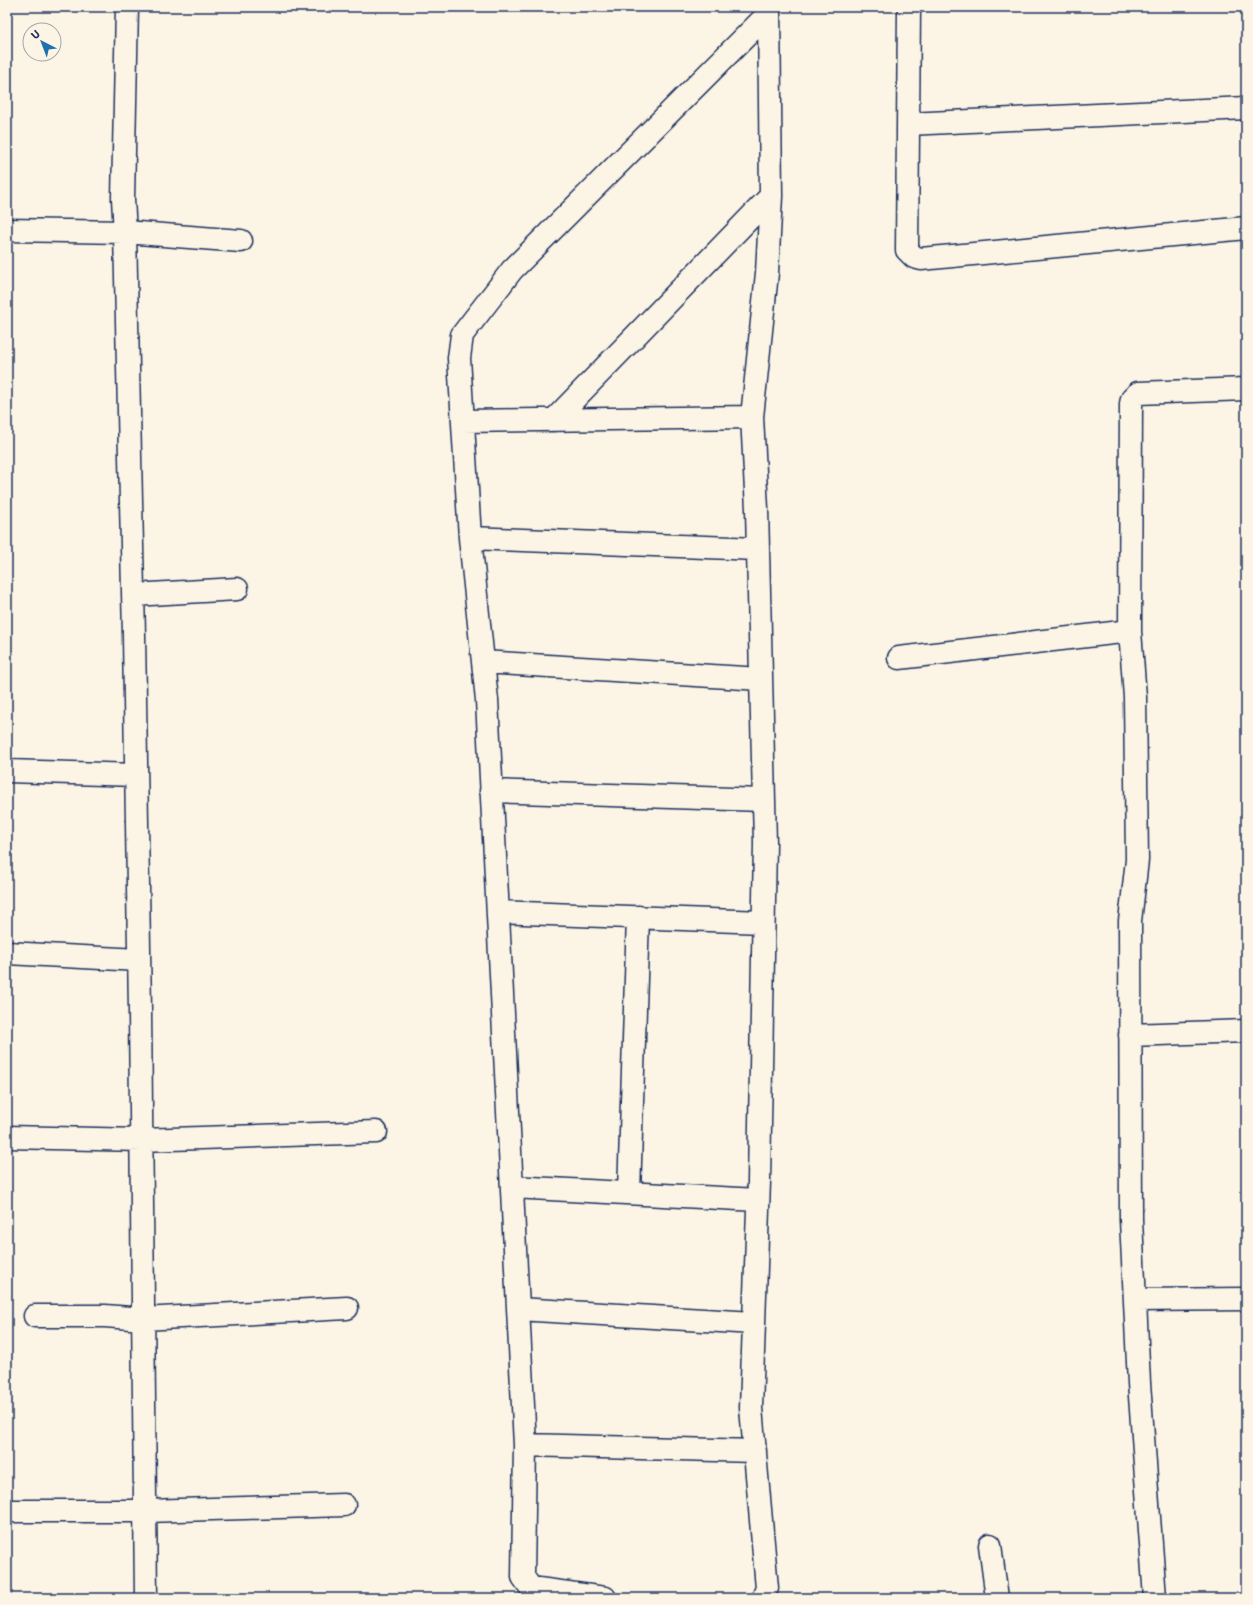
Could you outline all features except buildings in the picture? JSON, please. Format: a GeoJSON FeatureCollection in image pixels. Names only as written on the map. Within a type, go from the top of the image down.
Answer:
{"type":"FeatureCollection","features":[{"type":"Feature","properties":{"kind":"street"},"geometry":{"type":"LineString","coordinates":[[127,7],[123,199],[136,775],[146,1598]]}},
{"type":"Feature","properties":{"kind":"street"},"geometry":{"type":"LineString","coordinates":[[909,7],[907,250],[914,257],[921,259],[1246,228]]}},
{"type":"Feature","properties":{"kind":"street"},"geometry":{"type":"LineString","coordinates":[[762,1598],[767,1588],[751,1408],[758,1200],[765,843],[757,509],[752,417],[767,273],[771,196],[769,10]]}},
{"type":"Feature","properties":{"kind":"street"},"geometry":{"type":"LineString","coordinates":[[605,1598],[531,1588],[523,1577],[525,1445],[492,791],[487,700],[470,538],[459,358],[462,335],[512,270],[769,10]]}},
{"type":"Feature","properties":{"kind":"street"},"geometry":{"type":"LineString","coordinates":[[908,124],[1246,108]]}},
{"type":"Feature","properties":{"kind":"street"},"geometry":{"type":"LineString","coordinates":[[554,420],[771,196]]}},
{"type":"Feature","properties":{"kind":"street"},"geometry":{"type":"LineString","coordinates":[[7,230],[124,227],[241,240]]}},
{"type":"Feature","properties":{"kind":"street"},"geometry":{"type":"LineString","coordinates":[[1155,1598],[1138,1383],[1131,1220],[1130,921],[1137,860],[1135,697],[1130,632],[1132,399],[1138,393],[1246,389]]}},
{"type":"Feature","properties":{"kind":"street"},"geometry":{"type":"LineString","coordinates":[[463,421],[752,417]]}},
{"type":"Feature","properties":{"kind":"street"},"geometry":{"type":"LineString","coordinates":[[470,538],[758,549]]}},
{"type":"Feature","properties":{"kind":"street"},"geometry":{"type":"LineString","coordinates":[[133,595],[237,589]]}},
{"type":"Feature","properties":{"kind":"street"},"geometry":{"type":"LineString","coordinates":[[899,658],[1130,632]]}},
{"type":"Feature","properties":{"kind":"street"},"geometry":{"type":"LineString","coordinates":[[483,662],[761,679]]}},
{"type":"Feature","properties":{"kind":"street"},"geometry":{"type":"LineString","coordinates":[[7,772],[136,775]]}},
{"type":"Feature","properties":{"kind":"street"},"geometry":{"type":"LineString","coordinates":[[492,791],[763,800]]}},
{"type":"Feature","properties":{"kind":"street"},"geometry":{"type":"LineString","coordinates":[[498,912],[763,922]]}},
{"type":"Feature","properties":{"kind":"street"},"geometry":{"type":"LineString","coordinates":[[628,1193],[638,917]]}},
{"type":"Feature","properties":{"kind":"street"},"geometry":{"type":"LineString","coordinates":[[7,953],[139,960]]}},
{"type":"Feature","properties":{"kind":"street"},"geometry":{"type":"LineString","coordinates":[[1130,1035],[1246,1031]]}},
{"type":"Feature","properties":{"kind":"street"},"geometry":{"type":"LineString","coordinates":[[7,1137],[141,1140],[376,1132]]}},
{"type":"Feature","properties":{"kind":"street"},"geometry":{"type":"LineString","coordinates":[[512,1187],[758,1200]]}},
{"type":"Feature","properties":{"kind":"street"},"geometry":{"type":"LineString","coordinates":[[1135,1300],[1246,1299]]}},
{"type":"Feature","properties":{"kind":"street"},"geometry":{"type":"LineString","coordinates":[[35,1316],[105,1316],[143,1319],[348,1308]]}},
{"type":"Feature","properties":{"kind":"street"},"geometry":{"type":"LineString","coordinates":[[518,1309],[754,1323]]}},
{"type":"Feature","properties":{"kind":"street"},"geometry":{"type":"LineString","coordinates":[[525,1445],[755,1451]]}},
{"type":"Feature","properties":{"kind":"street"},"geometry":{"type":"LineString","coordinates":[[7,1511],[146,1511],[344,1505]]}},
{"type":"Feature","properties":{"kind":"street"},"geometry":{"type":"LineString","coordinates":[[990,1545],[997,1598]]}}]}
